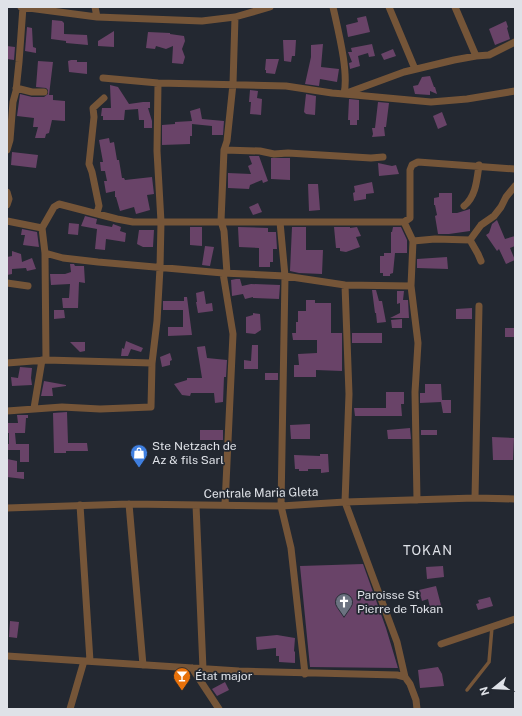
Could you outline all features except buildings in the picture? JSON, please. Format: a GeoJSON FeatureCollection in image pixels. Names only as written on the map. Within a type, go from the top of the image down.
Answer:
{"type":"FeatureCollection","features":[{"type":"Feature","properties":{"kind":"street"},"geometry":{"type":"LineString","coordinates":[[7,150],[10,140],[13,102],[19,62],[22,7],[97,17],[202,21],[235,17],[251,9],[270,7]]}},
{"type":"Feature","properties":{"kind":"street"},"geometry":{"type":"LineString","coordinates":[[94,7],[97,17]]}},
{"type":"Feature","properties":{"kind":"street"},"geometry":{"type":"LineString","coordinates":[[333,7],[341,46],[346,84],[344,94]]}},
{"type":"Feature","properties":{"kind":"street"},"geometry":{"type":"LineString","coordinates":[[389,7],[415,69]]}},
{"type":"Feature","properties":{"kind":"street"},"geometry":{"type":"LineString","coordinates":[[455,7],[476,56]]}},
{"type":"Feature","properties":{"kind":"street"},"geometry":{"type":"LineString","coordinates":[[225,505],[233,334],[225,273],[224,231],[221,221],[224,150],[227,141],[233,84],[235,17]]}},
{"type":"Feature","properties":{"kind":"street"},"geometry":{"type":"LineString","coordinates":[[344,94],[382,79],[415,69],[476,56],[489,55],[515,42]]}},
{"type":"Feature","properties":{"kind":"street"},"geometry":{"type":"LineString","coordinates":[[103,78],[158,83],[286,86],[332,93],[431,102],[467,99],[515,91]]}},
{"type":"Feature","properties":{"kind":"street"},"geometry":{"type":"LineString","coordinates":[[7,411],[62,407],[100,409],[151,407],[152,363],[157,321],[160,268],[161,222],[157,151],[158,83]]}},
{"type":"Feature","properties":{"kind":"street"},"geometry":{"type":"LineString","coordinates":[[16,88],[32,92],[44,92]]}},
{"type":"Feature","properties":{"kind":"street"},"geometry":{"type":"LineString","coordinates":[[97,213],[99,206],[89,164],[94,108],[104,98]]}},
{"type":"Feature","properties":{"kind":"street"},"geometry":{"type":"LineString","coordinates":[[224,150],[260,151],[274,154],[288,153],[370,158],[383,157]]}},
{"type":"Feature","properties":{"kind":"street"},"geometry":{"type":"LineString","coordinates":[[34,408],[44,360],[45,253],[42,228],[54,207],[59,204],[97,213],[117,220],[133,222],[404,222],[410,218],[410,170],[412,165],[418,162],[479,165],[515,169]]}},
{"type":"Feature","properties":{"kind":"street"},"geometry":{"type":"LineString","coordinates":[[464,206],[470,202],[476,187],[479,165]]}},
{"type":"Feature","properties":{"kind":"street"},"geometry":{"type":"LineString","coordinates":[[470,240],[481,225],[487,222],[501,207],[506,197],[515,186]]}},
{"type":"Feature","properties":{"kind":"street"},"geometry":{"type":"LineString","coordinates":[[7,192],[7,205]]}},
{"type":"Feature","properties":{"kind":"street"},"geometry":{"type":"LineString","coordinates":[[7,221],[42,228]]}},
{"type":"Feature","properties":{"kind":"street"},"geometry":{"type":"LineString","coordinates":[[280,222],[285,276],[281,506],[291,548],[305,674]]}},
{"type":"Feature","properties":{"kind":"street"},"geometry":{"type":"LineString","coordinates":[[404,222],[413,240],[411,286],[418,343],[415,392],[417,500]]}},
{"type":"Feature","properties":{"kind":"street"},"geometry":{"type":"LineString","coordinates":[[413,240],[470,240]]}},
{"type":"Feature","properties":{"kind":"street"},"geometry":{"type":"LineString","coordinates":[[470,240],[481,261]]}},
{"type":"Feature","properties":{"kind":"street"},"geometry":{"type":"LineString","coordinates":[[45,253],[63,258],[160,268],[285,276],[345,285],[411,286]]}},
{"type":"Feature","properties":{"kind":"street"},"geometry":{"type":"LineString","coordinates":[[7,283],[28,286]]}},
{"type":"Feature","properties":{"kind":"street"},"geometry":{"type":"LineString","coordinates":[[345,285],[348,394],[345,502],[397,642],[405,677],[414,694],[417,709]]}},
{"type":"Feature","properties":{"kind":"street"},"geometry":{"type":"LineString","coordinates":[[475,498],[479,306]]}},
{"type":"Feature","properties":{"kind":"street"},"geometry":{"type":"LineString","coordinates":[[7,363],[44,360],[152,363]]}},
{"type":"Feature","properties":{"kind":"street","name":"Centrale Maria Gleta"},"geometry":{"type":"LineString","coordinates":[[7,508],[129,504],[281,506],[345,502],[475,498],[515,499]]}},
{"type":"Feature","properties":{"kind":"street"},"geometry":{"type":"LineString","coordinates":[[129,504],[143,665]]}},
{"type":"Feature","properties":{"kind":"street"},"geometry":{"type":"LineString","coordinates":[[70,709],[87,661],[80,505]]}},
{"type":"Feature","properties":{"kind":"street"},"geometry":{"type":"LineString","coordinates":[[196,505],[204,669]]}},
{"type":"Feature","properties":{"kind":"street"},"geometry":{"type":"LineString","coordinates":[[442,644],[515,619]]}},
{"type":"Feature","properties":{"kind":"street"},"geometry":{"type":"LineString","coordinates":[[7,656],[204,669],[305,674],[397,675],[405,677]]}},
{"type":"Feature","properties":{"kind":"street"},"geometry":{"type":"LineString","coordinates":[[192,668],[219,709]]}},
{"type":"Feature","properties":{"kind":"lane"},"geometry":{"type":"LineString","coordinates":[[467,690],[489,662],[492,627]]}},
{"type":"Feature","properties":{"kind":"place","name":"Ste Netzach de Az & fils Sarl"},"geometry":{"type":"Point","coordinates":[139,468]}},
{"type":"Feature","properties":{"kind":"place","name":"Paroisse St Pierre de Tokan"},"geometry":{"type":"Point","coordinates":[344,617]}},
{"type":"Feature","properties":{"kind":"place","name":"État major"},"geometry":{"type":"Point","coordinates":[182,691]}},
{"type":"Feature","properties":{"kind":"district","name":"TOKAN"},"geometry":{"type":"Point","coordinates":[428,550]}}]}
